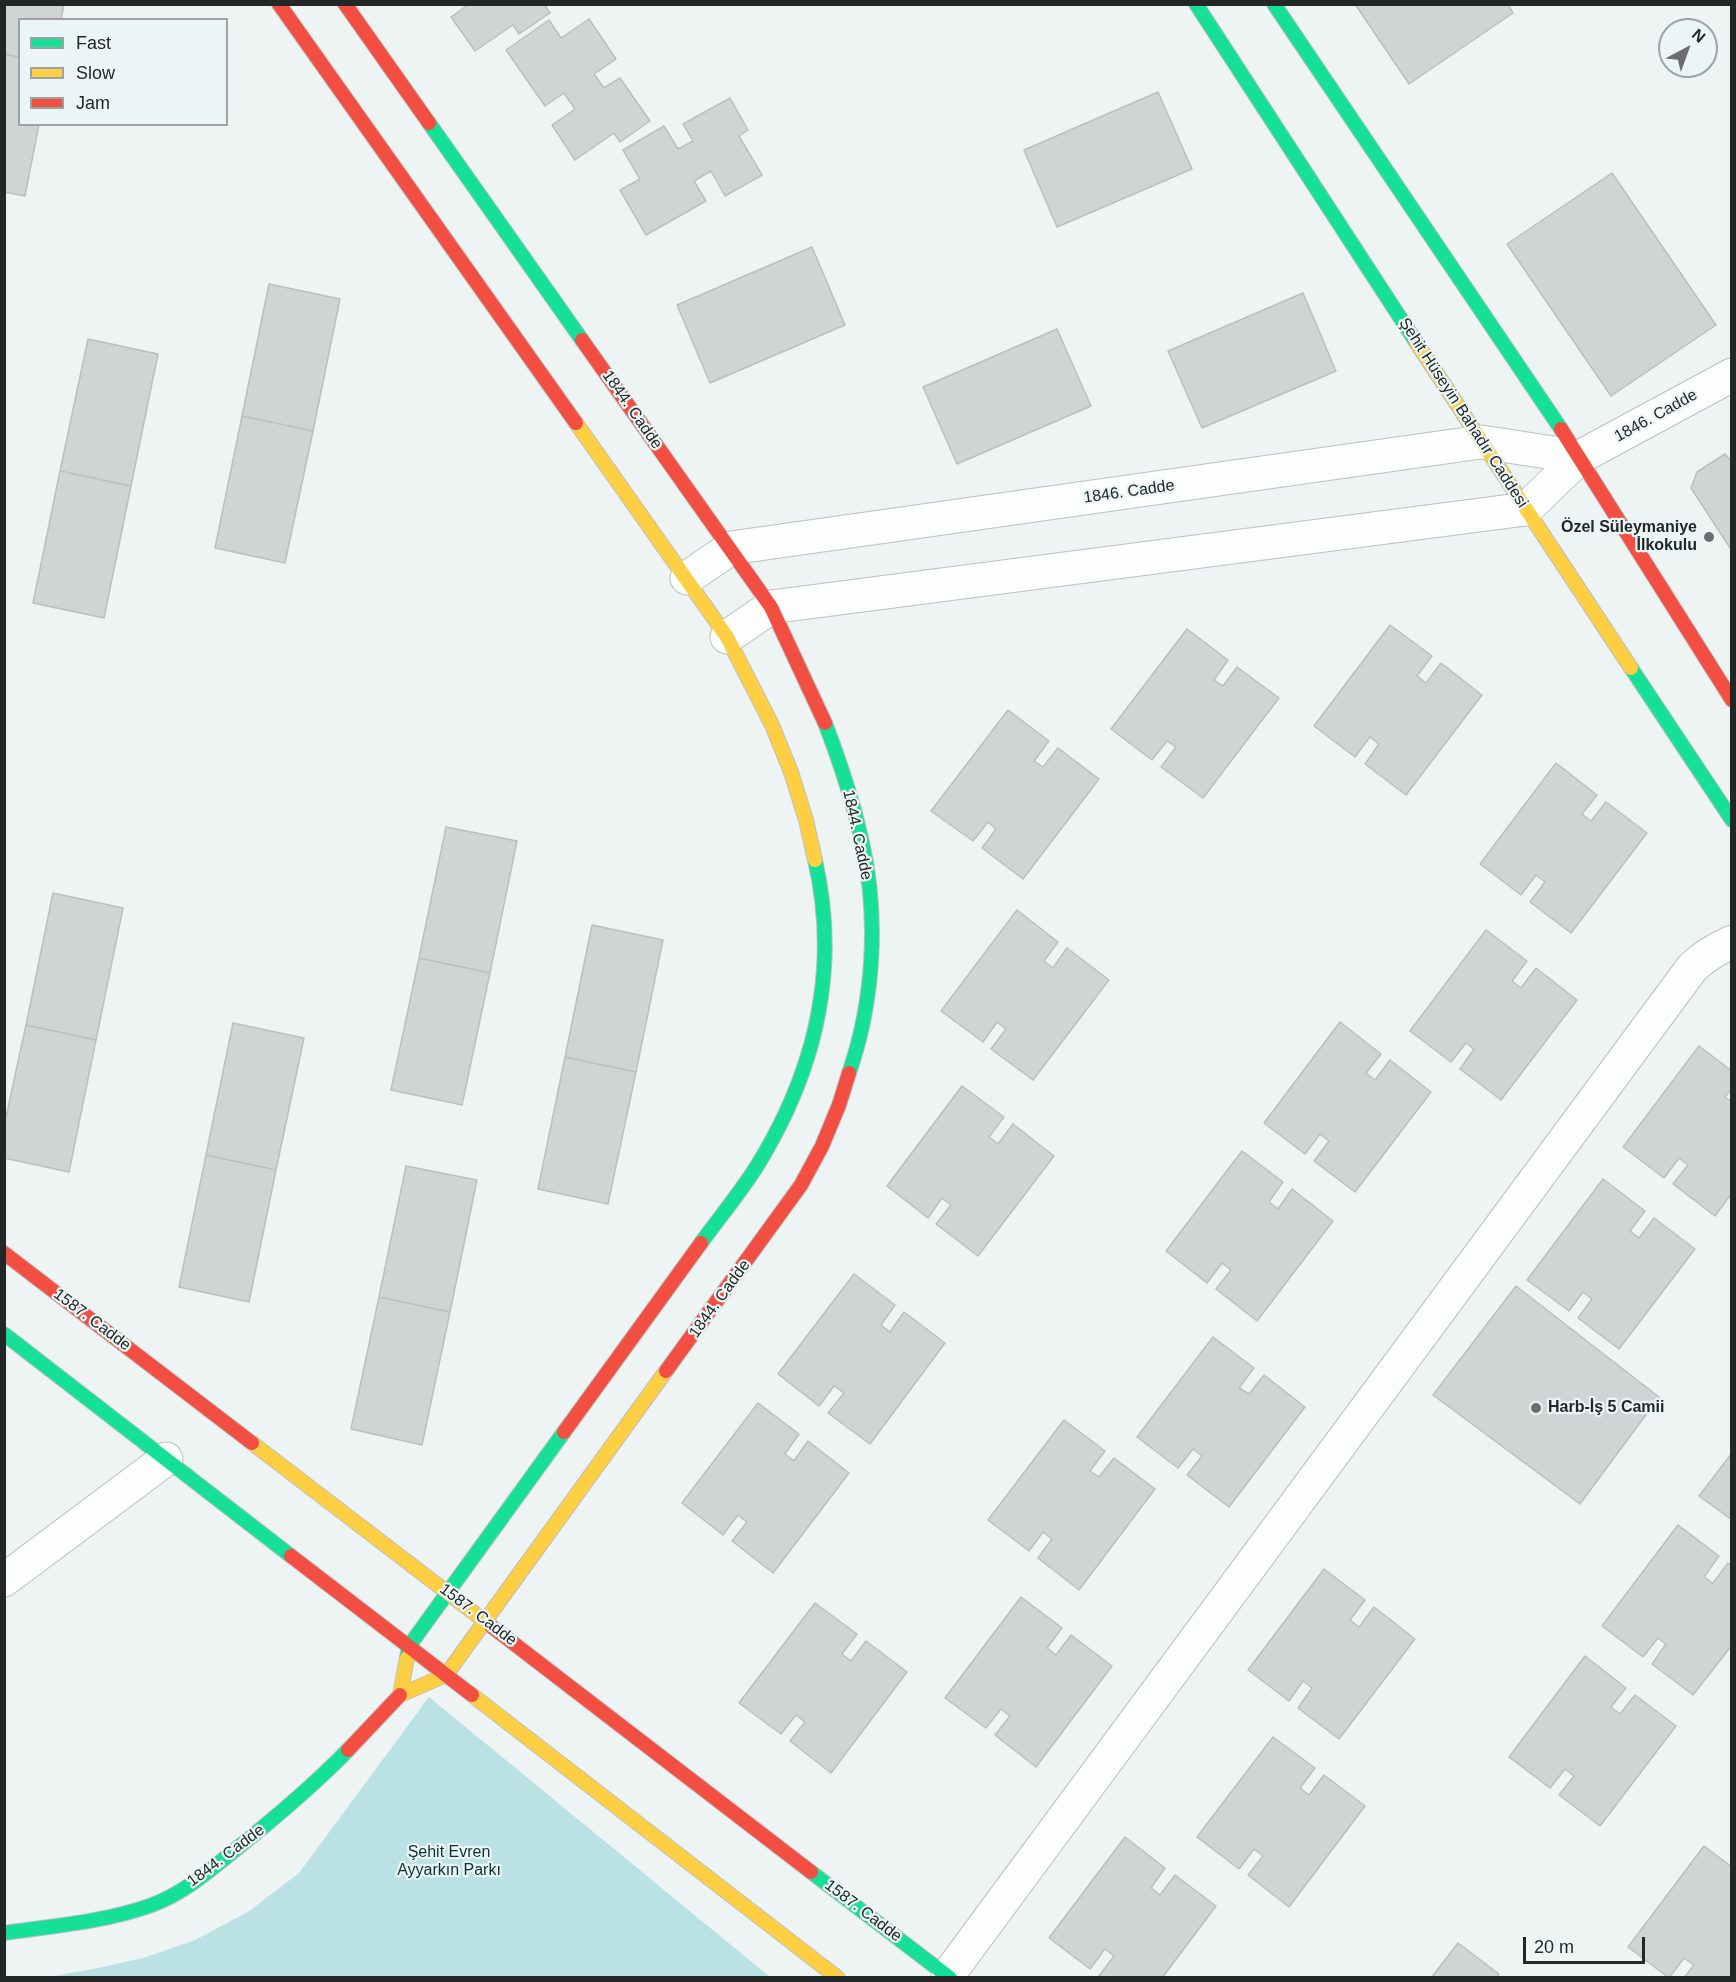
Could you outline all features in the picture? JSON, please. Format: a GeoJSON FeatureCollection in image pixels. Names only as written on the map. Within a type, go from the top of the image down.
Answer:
{"type":"FeatureCollection","features":[{"type":"Feature","properties":{"kind":"street"},"geometry":{"type":"LineString","coordinates":[[279,4],[727,637],[777,737],[804,819],[819,876],[826,948],[824,984],[818,1019],[802,1077],[783,1122],[756,1167],[409,1646],[400,1695]]}},
{"type":"Feature","properties":{"kind":"street","name":"1844. Cadde"},"geometry":{"type":"LineString","coordinates":[[4,1933],[84,1922],[133,1911],[173,1894],[226,1858],[269,1824],[360,1740],[400,1695],[446,1675],[790,1202],[813,1164],[831,1125],[849,1077],[863,1028],[872,952],[869,886],[863,844],[830,736],[804,674],[771,607],[345,4]]}},
{"type":"Feature","properties":{"kind":"street","name":"Şehit Hüseyin Bahadır Caddesi"},"geometry":{"type":"LineString","coordinates":[[1196,4],[1481,442],[1731,820]]}},
{"type":"Feature","properties":{"kind":"street"},"geometry":{"type":"LineString","coordinates":[[1274,4],[1580,457],[1731,700]]}},
{"type":"Feature","properties":{"kind":"street","name":"1846. Cadde"},"geometry":{"type":"LineString","coordinates":[[1526,509],[1580,457],[1731,375]]}},
{"type":"Feature","properties":{"kind":"street","name":"1846. Cadde"},"geometry":{"type":"LineString","coordinates":[[687,578],[731,548],[1481,442],[1580,457]]}},
{"type":"Feature","properties":{"kind":"street"},"geometry":{"type":"LineString","coordinates":[[727,637],[771,607],[1526,509]]}},
{"type":"Feature","properties":{"kind":"street"},"geometry":{"type":"LineString","coordinates":[[949,1976],[1692,968],[1712,951],[1731,942]]}},
{"type":"Feature","properties":{"kind":"street","name":"1587. Cadde"},"geometry":{"type":"LineString","coordinates":[[4,1253],[949,1976]]}},
{"type":"Feature","properties":{"kind":"street"},"geometry":{"type":"LineString","coordinates":[[4,1334],[838,1977]]}},
{"type":"Feature","properties":{"kind":"street"},"geometry":{"type":"LineString","coordinates":[[4,1580],[166,1459]]}},
{"type":"Feature","properties":{"kind":"green space","name":"Şehit Evren Ayyarkın Parkı"},"geometry":{"type":"Polygon","coordinates":[[[429,1697],[770,1977],[42,1978],[143,1958],[193,1941],[248,1912],[299,1873],[429,1697]]]}},
{"type":"Feature","properties":{"kind":"building"},"geometry":{"type":"Polygon","coordinates":[[[4,4],[64,4],[61,18],[18,18],[18,57],[4,54],[4,4]]]}},
{"type":"Feature","properties":{"kind":"building"},"geometry":{"type":"Polygon","coordinates":[[[469,4],[544,4],[550,13],[519,34],[513,25],[475,51],[451,17],[469,4]]]}},
{"type":"Feature","properties":{"kind":"building"},"geometry":{"type":"Polygon","coordinates":[[[1355,4],[1508,4],[1513,13],[1409,84],[1355,4]]]}},
{"type":"Feature","properties":{"kind":"building"},"geometry":{"type":"Polygon","coordinates":[[[589,19],[616,59],[594,74],[604,88],[620,78],[650,121],[620,142],[614,133],[575,160],[552,125],[575,109],[564,93],[545,106],[506,50],[549,20],[561,38],[589,19]]]}},
{"type":"Feature","properties":{"kind":"building"},"geometry":{"type":"Polygon","coordinates":[[[4,54],[18,57],[18,126],[39,126],[25,196],[4,192],[4,54]]]}},
{"type":"Feature","properties":{"kind":"building"},"geometry":{"type":"Polygon","coordinates":[[[1158,92],[1192,169],[1057,227],[1024,150],[1158,92]]]}},
{"type":"Feature","properties":{"kind":"building"},"geometry":{"type":"Polygon","coordinates":[[[730,98],[748,130],[739,136],[762,175],[725,196],[711,171],[694,181],[706,201],[646,235],[620,190],[640,179],[623,150],[664,126],[678,149],[693,141],[683,124],[730,98]]]}},
{"type":"Feature","properties":{"kind":"building"},"geometry":{"type":"Polygon","coordinates":[[[1612,173],[1716,325],[1611,396],[1507,244],[1612,173]]]}},
{"type":"Feature","properties":{"kind":"building"},"geometry":{"type":"Polygon","coordinates":[[[812,247],[845,325],[710,383],[677,305],[812,247]]]}},
{"type":"Feature","properties":{"kind":"building"},"geometry":{"type":"Polygon","coordinates":[[[269,284],[340,299],[313,431],[242,416],[269,284]]]}},
{"type":"Feature","properties":{"kind":"building"},"geometry":{"type":"Polygon","coordinates":[[[1303,293],[1336,371],[1202,428],[1168,351],[1303,293]]]}},
{"type":"Feature","properties":{"kind":"building"},"geometry":{"type":"Polygon","coordinates":[[[1057,329],[1091,406],[957,464],[923,387],[1057,329]]]}},
{"type":"Feature","properties":{"kind":"building"},"geometry":{"type":"Polygon","coordinates":[[[88,339],[158,354],[131,486],[60,471],[88,339]]]}},
{"type":"Feature","properties":{"kind":"building"},"geometry":{"type":"Polygon","coordinates":[[[242,416],[313,431],[285,563],[215,548],[242,416]]]}},
{"type":"Feature","properties":{"kind":"building"},"geometry":{"type":"Polygon","coordinates":[[[1725,454],[1732,462],[1732,551],[1691,488],[1697,472],[1725,454]]]}},
{"type":"Feature","properties":{"kind":"building"},"geometry":{"type":"Polygon","coordinates":[[[60,471],[131,486],[104,618],[33,603],[60,471]]]}},
{"type":"Feature","properties":{"kind":"building"},"geometry":{"type":"Polygon","coordinates":[[[1390,625],[1432,656],[1417,676],[1426,683],[1441,663],[1482,695],[1406,795],[1365,764],[1379,744],[1370,737],[1355,757],[1314,726],[1390,625]]]}},
{"type":"Feature","properties":{"kind":"building"},"geometry":{"type":"Polygon","coordinates":[[[1187,629],[1228,660],[1214,680],[1223,686],[1237,667],[1279,698],[1203,798],[1161,767],[1176,747],[1167,741],[1152,760],[1111,729],[1187,629]]]}},
{"type":"Feature","properties":{"kind":"building"},"geometry":{"type":"Polygon","coordinates":[[[1008,710],[1049,741],[1034,761],[1043,767],[1058,748],[1099,779],[1023,879],[982,848],[996,829],[988,822],[973,841],[931,811],[1008,710]]]}},
{"type":"Feature","properties":{"kind":"building"},"geometry":{"type":"Polygon","coordinates":[[[1556,763],[1597,795],[1582,814],[1591,821],[1606,802],[1647,833],[1571,933],[1530,902],[1545,882],[1536,875],[1521,895],[1480,864],[1556,763]]]}},
{"type":"Feature","properties":{"kind":"building"},"geometry":{"type":"Polygon","coordinates":[[[446,827],[517,841],[490,973],[419,958],[446,827]]]}},
{"type":"Feature","properties":{"kind":"building"},"geometry":{"type":"Polygon","coordinates":[[[53,893],[123,908],[96,1040],[26,1025],[53,893]]]}},
{"type":"Feature","properties":{"kind":"building"},"geometry":{"type":"Polygon","coordinates":[[[1017,910],[1058,942],[1044,961],[1053,968],[1067,948],[1109,980],[1033,1080],[991,1049],[1006,1029],[997,1022],[983,1042],[941,1011],[1017,910]]]}},
{"type":"Feature","properties":{"kind":"building"},"geometry":{"type":"Polygon","coordinates":[[[592,925],[663,940],[636,1072],[565,1057],[592,925]]]}},
{"type":"Feature","properties":{"kind":"building"},"geometry":{"type":"Polygon","coordinates":[[[1486,930],[1527,961],[1512,981],[1521,988],[1536,968],[1577,1000],[1501,1100],[1460,1069],[1474,1049],[1466,1043],[1451,1062],[1410,1031],[1486,930]]]}},
{"type":"Feature","properties":{"kind":"building"},"geometry":{"type":"Polygon","coordinates":[[[419,958],[490,973],[462,1105],[391,1090],[419,958]]]}},
{"type":"Feature","properties":{"kind":"building"},"geometry":{"type":"Polygon","coordinates":[[[1340,1022],[1381,1054],[1366,1073],[1375,1080],[1390,1060],[1431,1092],[1355,1192],[1314,1161],[1329,1141],[1320,1134],[1305,1154],[1264,1123],[1340,1022]]]}},
{"type":"Feature","properties":{"kind":"building"},"geometry":{"type":"Polygon","coordinates":[[[233,1023],[304,1038],[276,1170],[206,1155],[233,1023]]]}},
{"type":"Feature","properties":{"kind":"building"},"geometry":{"type":"Polygon","coordinates":[[[26,1025],[96,1040],[69,1172],[4,1158],[4,1126],[26,1025]]]}},
{"type":"Feature","properties":{"kind":"building"},"geometry":{"type":"Polygon","coordinates":[[[1699,1046],[1732,1071],[1732,1089],[1725,1097],[1732,1102],[1732,1193],[1715,1216],[1673,1184],[1688,1165],[1679,1158],[1664,1178],[1623,1147],[1699,1046]]]}},
{"type":"Feature","properties":{"kind":"building"},"geometry":{"type":"Polygon","coordinates":[[[565,1057],[636,1072],[608,1204],[538,1189],[565,1057]]]}},
{"type":"Feature","properties":{"kind":"building"},"geometry":{"type":"Polygon","coordinates":[[[962,1086],[1004,1117],[989,1137],[998,1144],[1013,1124],[1054,1156],[978,1256],[936,1224],[951,1205],[942,1198],[928,1218],[887,1186],[962,1086]]]}},
{"type":"Feature","properties":{"kind":"building"},"geometry":{"type":"Polygon","coordinates":[[[1242,1151],[1283,1182],[1269,1202],[1278,1209],[1292,1189],[1333,1221],[1257,1321],[1216,1289],[1231,1270],[1222,1263],[1207,1283],[1166,1251],[1242,1151]]]}},
{"type":"Feature","properties":{"kind":"building"},"geometry":{"type":"Polygon","coordinates":[[[206,1155],[276,1170],[249,1302],[179,1287],[206,1155]]]}},
{"type":"Feature","properties":{"kind":"building"},"geometry":{"type":"Polygon","coordinates":[[[406,1166],[477,1180],[450,1312],[379,1297],[406,1166]]]}},
{"type":"Feature","properties":{"kind":"building"},"geometry":{"type":"Polygon","coordinates":[[[1603,1179],[1645,1211],[1630,1231],[1639,1238],[1654,1218],[1695,1249],[1619,1349],[1578,1318],[1592,1299],[1583,1292],[1569,1311],[1527,1280],[1603,1179]]]}},
{"type":"Feature","properties":{"kind":"building"},"geometry":{"type":"Polygon","coordinates":[[[854,1274],[895,1305],[881,1325],[890,1332],[904,1312],[945,1343],[870,1444],[828,1413],[844,1393],[834,1386],[819,1406],[778,1374],[854,1274]]]}},
{"type":"Feature","properties":{"kind":"building"},"geometry":{"type":"Polygon","coordinates":[[[1516,1286],[1659,1397],[1580,1504],[1433,1395],[1516,1286]]]}},
{"type":"Feature","properties":{"kind":"building"},"geometry":{"type":"Polygon","coordinates":[[[379,1297],[450,1312],[422,1445],[351,1429],[379,1297]]]}},
{"type":"Feature","properties":{"kind":"building"},"geometry":{"type":"Polygon","coordinates":[[[1213,1337],[1254,1368],[1239,1388],[1249,1394],[1264,1375],[1305,1407],[1229,1507],[1187,1475],[1202,1456],[1193,1449],[1178,1468],[1137,1437],[1213,1337]]]}},
{"type":"Feature","properties":{"kind":"building"},"geometry":{"type":"Polygon","coordinates":[[[758,1403],[799,1434],[785,1454],[794,1461],[808,1441],[849,1473],[773,1573],[732,1541],[747,1522],[738,1515],[723,1535],[682,1503],[758,1403]]]}},
{"type":"Feature","properties":{"kind":"building"},"geometry":{"type":"Polygon","coordinates":[[[1064,1420],[1105,1451],[1090,1471],[1099,1477],[1114,1458],[1155,1489],[1079,1590],[1038,1558],[1052,1539],[1043,1532],[1029,1551],[988,1520],[1064,1420]]]}},
{"type":"Feature","properties":{"kind":"building"},"geometry":{"type":"Polygon","coordinates":[[[1732,1453],[1732,1520],[1699,1496],[1732,1453]]]}},
{"type":"Feature","properties":{"kind":"building"},"geometry":{"type":"Polygon","coordinates":[[[1678,1525],[1719,1556],[1704,1577],[1713,1583],[1728,1563],[1732,1566],[1732,1645],[1693,1695],[1652,1664],[1666,1644],[1658,1638],[1643,1657],[1602,1626],[1678,1525]]]}},
{"type":"Feature","properties":{"kind":"building"},"geometry":{"type":"Polygon","coordinates":[[[1324,1569],[1365,1600],[1350,1620],[1359,1627],[1374,1607],[1415,1639],[1339,1739],[1298,1708],[1312,1688],[1303,1681],[1289,1701],[1248,1670],[1324,1569]]]}},
{"type":"Feature","properties":{"kind":"building"},"geometry":{"type":"Polygon","coordinates":[[[1021,1597],[1062,1628],[1047,1648],[1056,1655],[1071,1635],[1112,1666],[1036,1767],[995,1735],[1010,1716],[1001,1709],[986,1728],[945,1698],[1021,1597]]]}},
{"type":"Feature","properties":{"kind":"building"},"geometry":{"type":"Polygon","coordinates":[[[815,1603],[857,1634],[842,1654],[851,1661],[866,1641],[907,1672],[831,1773],[790,1741],[805,1722],[796,1715],[781,1734],[739,1703],[815,1603]]]}},
{"type":"Feature","properties":{"kind":"building"},"geometry":{"type":"Polygon","coordinates":[[[1585,1656],[1626,1688],[1611,1707],[1620,1714],[1635,1695],[1676,1726],[1600,1826],[1559,1795],[1574,1776],[1565,1769],[1550,1788],[1509,1757],[1585,1656]]]}},
{"type":"Feature","properties":{"kind":"building"},"geometry":{"type":"Polygon","coordinates":[[[1273,1737],[1315,1768],[1300,1788],[1309,1795],[1324,1775],[1365,1806],[1289,1907],[1248,1875],[1263,1856],[1254,1849],[1239,1869],[1197,1837],[1273,1737]]]}},
{"type":"Feature","properties":{"kind":"building"},"geometry":{"type":"Polygon","coordinates":[[[1125,1837],[1165,1868],[1151,1888],[1160,1895],[1175,1875],[1216,1906],[1162,1978],[1101,1978],[1099,1976],[1114,1956],[1105,1949],[1090,1969],[1049,1938],[1125,1837]]]}},
{"type":"Feature","properties":{"kind":"building"},"geometry":{"type":"Polygon","coordinates":[[[1704,1846],[1732,1867],[1732,1978],[1684,1978],[1694,1965],[1684,1958],[1669,1978],[1628,1947],[1704,1846]]]}},
{"type":"Feature","properties":{"kind":"building"},"geometry":{"type":"Polygon","coordinates":[[[1458,1943],[1499,1974],[1496,1978],[1431,1978],[1458,1943]]]}},
{"type":"Feature","properties":{"kind":"traffic: fast"},"geometry":{"type":"LineString","coordinates":[[1196,4],[1416,342]]}},
{"type":"Feature","properties":{"kind":"traffic: fast"},"geometry":{"type":"LineString","coordinates":[[1274,4],[1561,429]]}},
{"type":"Feature","properties":{"kind":"traffic: fast"},"geometry":{"type":"LineString","coordinates":[[429,123],[582,340]]}},
{"type":"Feature","properties":{"kind":"traffic: fast"},"geometry":{"type":"LineString","coordinates":[[1631,668],[1732,820]]}},
{"type":"Feature","properties":{"kind":"traffic: fast"},"geometry":{"type":"LineString","coordinates":[[825,723],[846,782],[858,827],[871,900],[869,988],[849,1073]]}},
{"type":"Feature","properties":{"kind":"traffic: fast"},"geometry":{"type":"LineString","coordinates":[[701,1243],[757,1166],[794,1094],[807,1057],[817,1019],[823,980],[825,941],[822,901],[815,860]]}},
{"type":"Feature","properties":{"kind":"traffic: fast"},"geometry":{"type":"LineString","coordinates":[[4,1334],[291,1556]]}},
{"type":"Feature","properties":{"kind":"traffic: fast"},"geometry":{"type":"LineString","coordinates":[[407,1658],[409,1646],[564,1432]]}},
{"type":"Feature","properties":{"kind":"traffic: fast"},"geometry":{"type":"LineString","coordinates":[[4,1933],[116,1916],[164,1900],[206,1873],[265,1826],[348,1750]]}},
{"type":"Feature","properties":{"kind":"traffic: fast"},"geometry":{"type":"LineString","coordinates":[[811,1872],[950,1978]]}},
{"type":"Feature","properties":{"kind":"traffic: slow"},"geometry":{"type":"LineString","coordinates":[[1416,342],[1631,668]]}},
{"type":"Feature","properties":{"kind":"traffic: slow"},"geometry":{"type":"LineString","coordinates":[[576,423],[727,637],[772,725],[791,772],[806,820],[815,860]]}},
{"type":"Feature","properties":{"kind":"traffic: slow"},"geometry":{"type":"LineString","coordinates":[[407,1658],[400,1695],[446,1675],[666,1371]]}},
{"type":"Feature","properties":{"kind":"traffic: slow"},"geometry":{"type":"LineString","coordinates":[[252,1443],[491,1626]]}},
{"type":"Feature","properties":{"kind":"traffic: slow"},"geometry":{"type":"LineString","coordinates":[[472,1695],[838,1978]]}},
{"type":"Feature","properties":{"kind":"traffic: jam"},"geometry":{"type":"LineString","coordinates":[[279,4],[576,423]]}},
{"type":"Feature","properties":{"kind":"traffic: jam"},"geometry":{"type":"LineString","coordinates":[[345,4],[429,123]]}},
{"type":"Feature","properties":{"kind":"traffic: jam"},"geometry":{"type":"LineString","coordinates":[[582,340],[771,607],[825,723]]}},
{"type":"Feature","properties":{"kind":"traffic: jam"},"geometry":{"type":"LineString","coordinates":[[1561,429],[1732,700]]}},
{"type":"Feature","properties":{"kind":"traffic: jam"},"geometry":{"type":"LineString","coordinates":[[666,1371],[801,1185],[822,1146],[849,1073]]}},
{"type":"Feature","properties":{"kind":"traffic: jam"},"geometry":{"type":"LineString","coordinates":[[564,1432],[701,1243]]}},
{"type":"Feature","properties":{"kind":"traffic: jam"},"geometry":{"type":"LineString","coordinates":[[4,1253],[252,1443]]}},
{"type":"Feature","properties":{"kind":"traffic: jam"},"geometry":{"type":"LineString","coordinates":[[291,1556],[472,1695]]}},
{"type":"Feature","properties":{"kind":"traffic: jam"},"geometry":{"type":"LineString","coordinates":[[491,1626],[811,1872]]}},
{"type":"Feature","properties":{"kind":"traffic: jam"},"geometry":{"type":"LineString","coordinates":[[348,1750],[400,1695]]}},
{"type":"Feature","properties":{"kind":"place","name":"Özel Süleymaniye İlkokulu"},"geometry":{"type":"Point","coordinates":[1709,537]}},
{"type":"Feature","properties":{"kind":"place","name":"Harb-İş 5 Camii"},"geometry":{"type":"Point","coordinates":[1536,1408]}}]}
